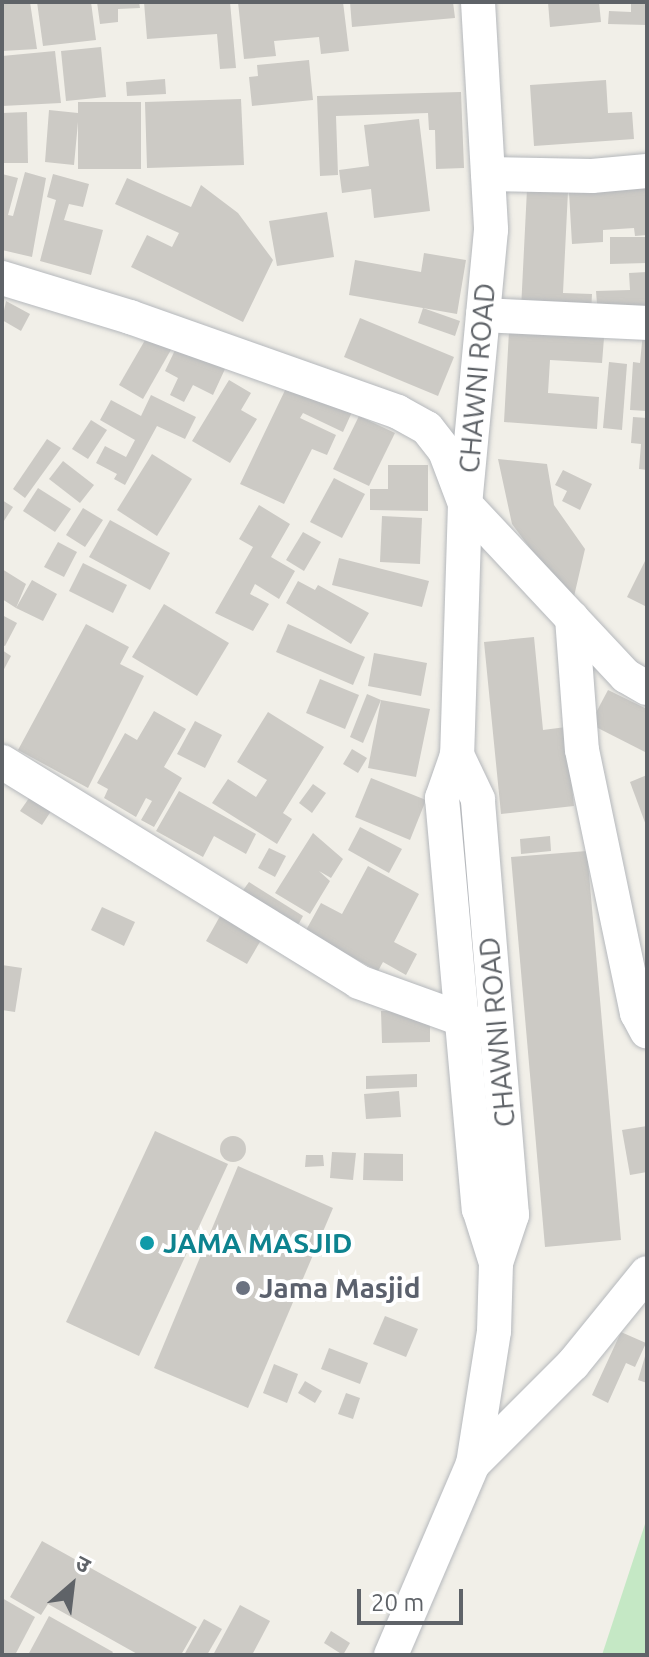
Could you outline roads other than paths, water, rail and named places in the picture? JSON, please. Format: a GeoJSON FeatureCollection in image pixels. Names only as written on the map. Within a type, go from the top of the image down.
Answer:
{"type":"FeatureCollection","features":[{"type":"Feature","properties":{"kind":"street","name":"CHAWNI ROAD"},"geometry":{"type":"LineString","coordinates":[[478,2],[491,230],[465,504],[457,755],[442,798],[479,1209],[496,1263]]}},
{"type":"Feature","properties":{"kind":"street"},"geometry":{"type":"LineString","coordinates":[[488,174],[592,176],[647,171]]}},
{"type":"Feature","properties":{"kind":"street"},"geometry":{"type":"LineString","coordinates":[[2,278],[130,317],[398,412],[427,428],[445,451],[465,504],[626,676],[647,688]]}},
{"type":"Feature","properties":{"kind":"street"},"geometry":{"type":"LineString","coordinates":[[483,315],[647,323]]}},
{"type":"Feature","properties":{"kind":"street"},"geometry":{"type":"LineString","coordinates":[[572,618],[582,750],[637,1013],[647,1032]]}},
{"type":"Feature","properties":{"kind":"street","name":"CHAWNI ROAD"},"geometry":{"type":"LineString","coordinates":[[391,1655],[473,1464],[494,1331],[496,1263],[512,1215],[478,799],[457,755]]}},
{"type":"Feature","properties":{"kind":"street"},"geometry":{"type":"LineString","coordinates":[[2,762],[359,982],[497,1032]]}},
{"type":"Feature","properties":{"kind":"street"},"geometry":{"type":"LineString","coordinates":[[473,1464],[573,1364],[647,1273]]}},
{"type":"Feature","properties":{"kind":"place","name":"JAMA MASJID"},"geometry":{"type":"Point","coordinates":[147,1243]}},
{"type":"Feature","properties":{"kind":"place","name":"Jama Masjid"},"geometry":{"type":"Point","coordinates":[243,1288]}}]}
